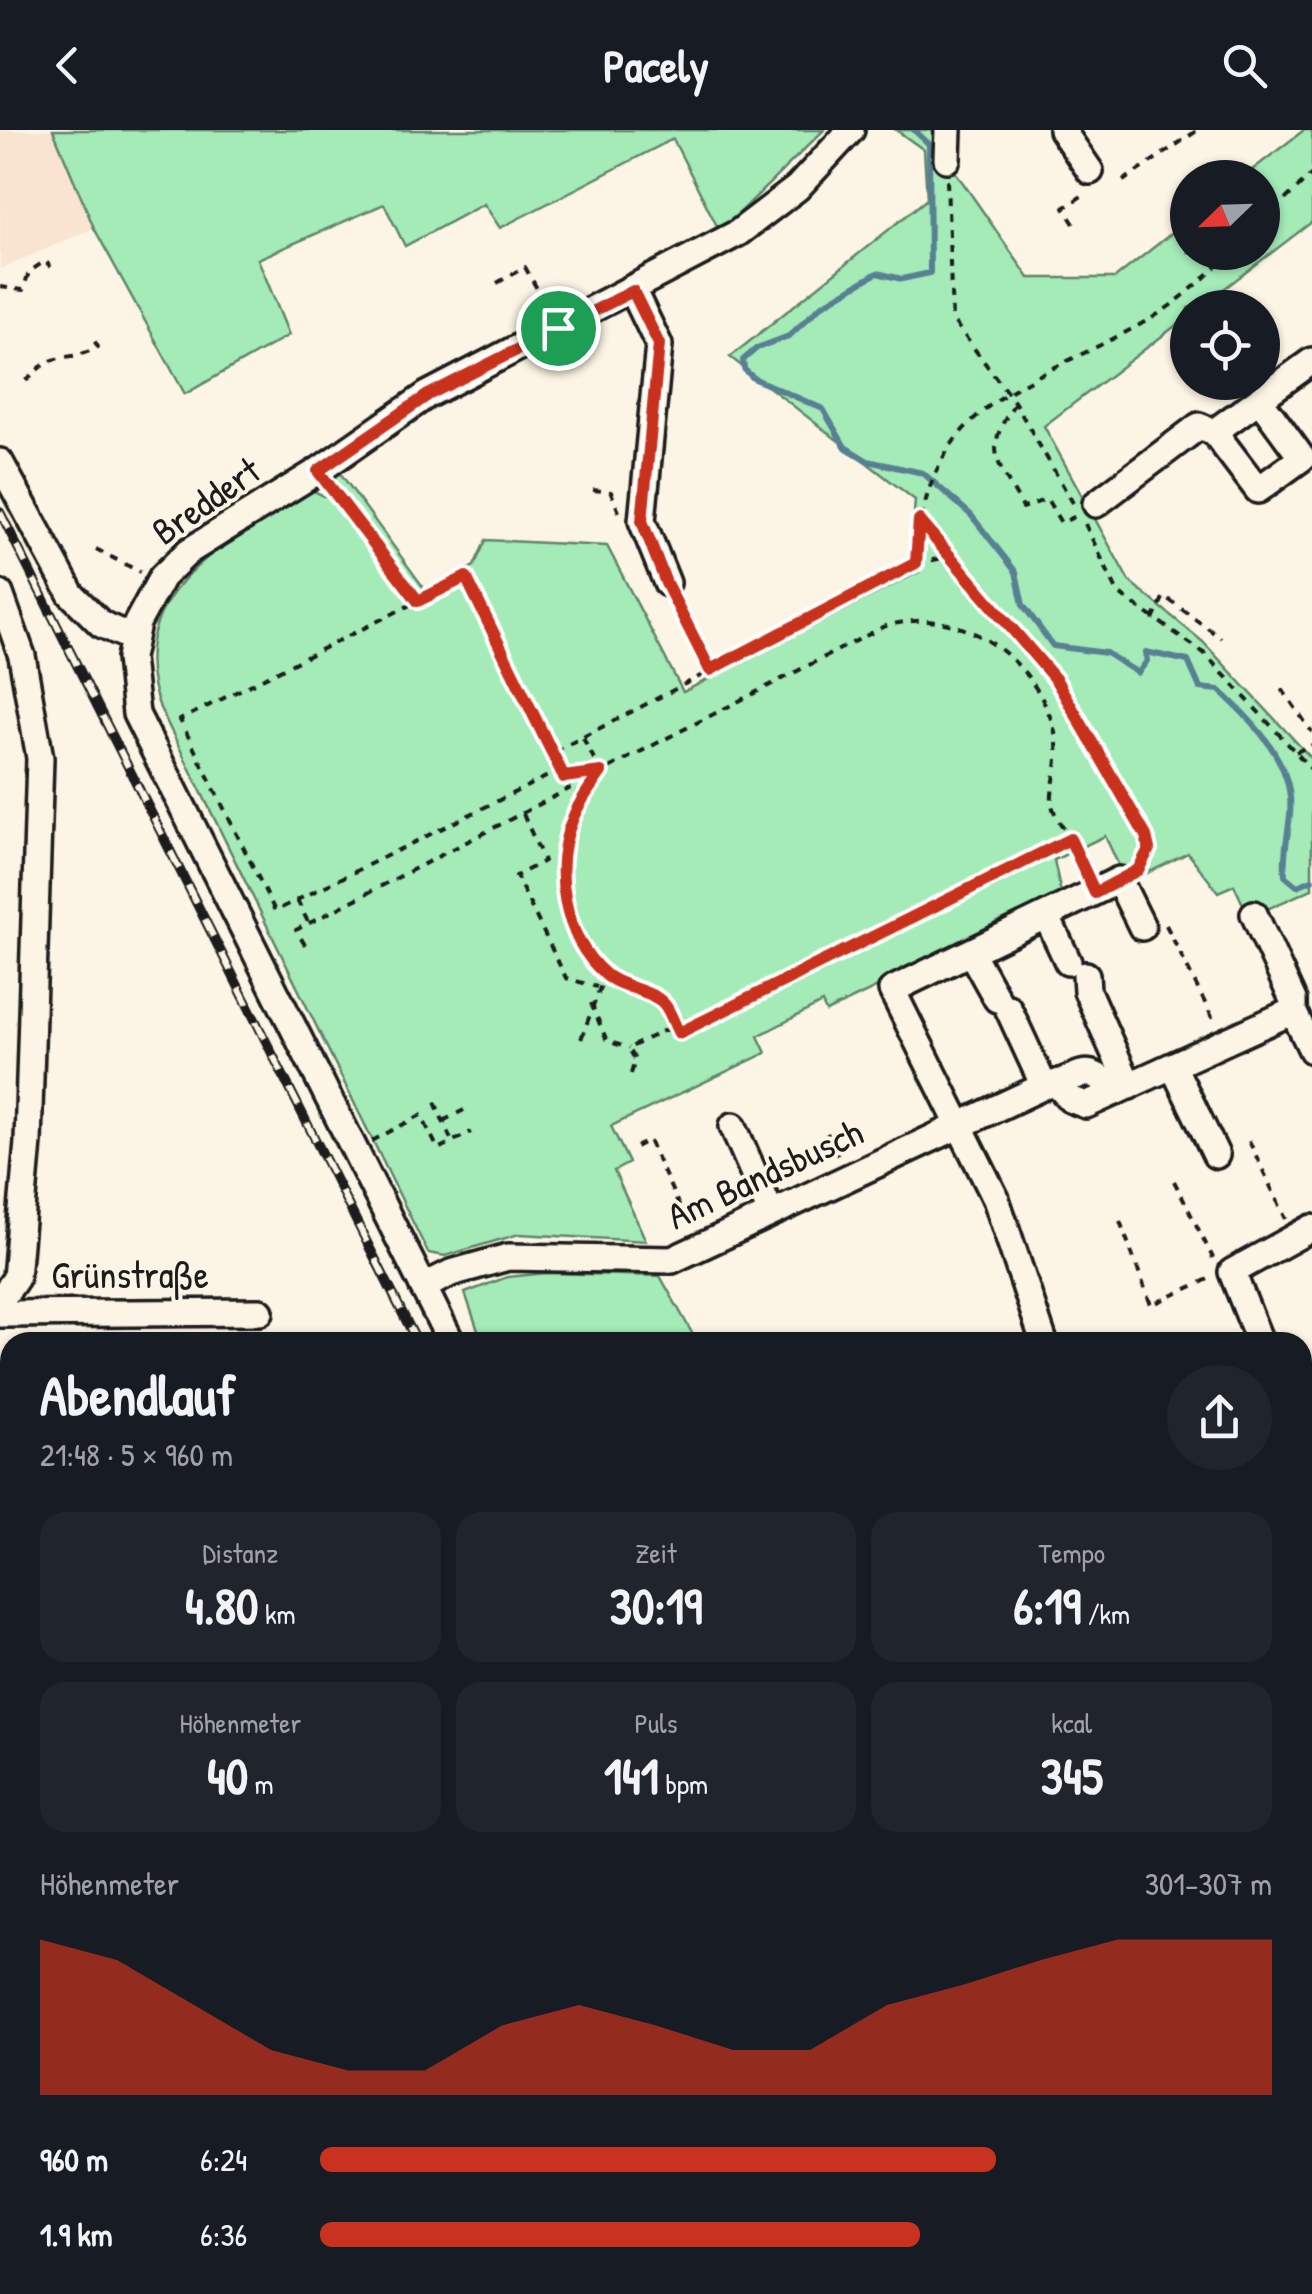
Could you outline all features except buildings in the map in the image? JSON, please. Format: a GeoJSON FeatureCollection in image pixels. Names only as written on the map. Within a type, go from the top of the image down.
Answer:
{"type":"FeatureCollection","features":[{"type":"Feature","properties":{"kind":"street","name":"Breddert"},"geometry":{"type":"LineString","coordinates":[[446,1332],[136,714],[130,658],[132,638],[154,588],[189,550],[318,471],[428,395],[738,233],[797,188],[851,130]]}},
{"type":"Feature","properties":{"kind":"street"},"geometry":{"type":"LineString","coordinates":[[947,159],[948,130]]}},
{"type":"Feature","properties":{"kind":"street"},"geometry":{"type":"LineString","coordinates":[[1062,130],[1087,183]]}},
{"type":"Feature","properties":{"kind":"street"},"geometry":{"type":"LineString","coordinates":[[633,291],[659,344],[642,521],[666,583]]}},
{"type":"Feature","properties":{"kind":"street"},"geometry":{"type":"LineString","coordinates":[[1280,385],[1312,361]]}},
{"type":"Feature","properties":{"kind":"street"},"geometry":{"type":"LineString","coordinates":[[1088,509],[1199,426],[1214,432],[1258,490],[1307,459],[1259,400],[1214,432]]}},
{"type":"Feature","properties":{"kind":"street"},"geometry":{"type":"LineString","coordinates":[[0,462],[70,594],[102,624],[132,638]]}},
{"type":"Feature","properties":{"kind":"street","name":"Grünstraße"},"geometry":{"type":"LineString","coordinates":[[0,594],[22,656],[40,758],[28,1142],[16,1278],[0,1300]]}},
{"type":"Feature","properties":{"kind":"street"},"geometry":{"type":"LineString","coordinates":[[1041,1332],[996,1200],[892,990],[1120,880],[1154,926]]}},
{"type":"Feature","properties":{"kind":"street"},"geometry":{"type":"LineString","coordinates":[[1254,914],[1312,1050]]}},
{"type":"Feature","properties":{"kind":"street"},"geometry":{"type":"LineString","coordinates":[[1047,916],[1087,991],[1122,1089]]}},
{"type":"Feature","properties":{"kind":"street"},"geometry":{"type":"LineString","coordinates":[[972,954],[1050,1085],[1086,1105],[1293,1011]]}},
{"type":"Feature","properties":{"kind":"street"},"geometry":{"type":"LineString","coordinates":[[1173,1066],[1216,1155]]}},
{"type":"Feature","properties":{"kind":"street","name":"Am Bandsbusch"},"geometry":{"type":"LineString","coordinates":[[423,1287],[450,1274],[508,1257],[672,1260],[1050,1085]]}},
{"type":"Feature","properties":{"kind":"street"},"geometry":{"type":"LineString","coordinates":[[733,1126],[771,1213]]}},
{"type":"Feature","properties":{"kind":"street"},"geometry":{"type":"LineString","coordinates":[[1256,1332],[1232,1272],[1303,1233]]}},
{"type":"Feature","properties":{"kind":"street","name":"Grünstraße"},"geometry":{"type":"LineString","coordinates":[[0,1314],[260,1312]]}},
{"type":"Feature","properties":{"kind":"path"},"geometry":{"type":"LineString","coordinates":[[1123,182],[1198,130]]}},
{"type":"Feature","properties":{"kind":"path"},"geometry":{"type":"LineString","coordinates":[[1280,205],[1312,174]]}},
{"type":"Feature","properties":{"kind":"path"},"geometry":{"type":"LineString","coordinates":[[1074,224],[1064,208],[1087,183]]}},
{"type":"Feature","properties":{"kind":"path"},"geometry":{"type":"LineString","coordinates":[[0,288],[8,285],[23,290],[29,272],[46,261],[51,267]]}},
{"type":"Feature","properties":{"kind":"path"},"geometry":{"type":"LineString","coordinates":[[497,283],[525,267],[558,328]]}},
{"type":"Feature","properties":{"kind":"path"},"geometry":{"type":"LineString","coordinates":[[916,563],[919,520],[937,472],[952,446],[987,403],[1146,322],[1209,270]]}},
{"type":"Feature","properties":{"kind":"path"},"geometry":{"type":"LineString","coordinates":[[26,382],[50,358],[84,354],[98,347],[94,340]]}},
{"type":"Feature","properties":{"kind":"path"},"geometry":{"type":"LineString","coordinates":[[1015,403],[995,432],[994,449],[1023,508],[1047,499],[1062,523],[1088,509]]}},
{"type":"Feature","properties":{"kind":"path"},"geometry":{"type":"LineString","coordinates":[[318,471],[418,601]]}},
{"type":"Feature","properties":{"kind":"path"},"geometry":{"type":"LineString","coordinates":[[593,490],[611,492],[620,520],[642,521]]}},
{"type":"Feature","properties":{"kind":"path"},"geometry":{"type":"LineString","coordinates":[[160,517],[182,542]]}},
{"type":"Feature","properties":{"kind":"path"},"geometry":{"type":"LineString","coordinates":[[919,520],[1056,680],[1146,836],[1146,862],[1120,880]]}},
{"type":"Feature","properties":{"kind":"path"},"geometry":{"type":"LineString","coordinates":[[96,549],[148,575]]}},
{"type":"Feature","properties":{"kind":"path"},"geometry":{"type":"LineString","coordinates":[[552,754],[916,563],[950,557]]}},
{"type":"Feature","properties":{"kind":"path"},"geometry":{"type":"LineString","coordinates":[[305,945],[296,930],[569,789],[564,777],[466,577],[180,720],[275,911],[560,770]]}},
{"type":"Feature","properties":{"kind":"path"},"geometry":{"type":"LineString","coordinates":[[666,583],[710,670]]}},
{"type":"Feature","properties":{"kind":"path"},"geometry":{"type":"LineString","coordinates":[[1153,620],[1164,596],[1221,638]]}},
{"type":"Feature","properties":{"kind":"path"},"geometry":{"type":"LineString","coordinates":[[564,777],[601,772],[883,627],[928,621],[988,640],[1032,680],[1057,742],[1052,805],[1095,893]]}},
{"type":"Feature","properties":{"kind":"path"},"geometry":{"type":"LineString","coordinates":[[1282,688],[1312,732]]}},
{"type":"Feature","properties":{"kind":"path"},"geometry":{"type":"LineString","coordinates":[[584,738],[601,772]]}},
{"type":"Feature","properties":{"kind":"path"},"geometry":{"type":"LineString","coordinates":[[1296,752],[1312,744]]}},
{"type":"Feature","properties":{"kind":"path"},"geometry":{"type":"LineString","coordinates":[[601,772],[574,814],[564,844],[562,870],[568,912],[586,952],[605,974],[664,1002],[679,1033],[1070,839]]}},
{"type":"Feature","properties":{"kind":"path"},"geometry":{"type":"LineString","coordinates":[[523,814],[544,861],[516,876],[566,978],[598,987]]}},
{"type":"Feature","properties":{"kind":"path"},"geometry":{"type":"LineString","coordinates":[[297,900],[309,924]]}},
{"type":"Feature","properties":{"kind":"path"},"geometry":{"type":"LineString","coordinates":[[1154,926],[1225,1043]]}},
{"type":"Feature","properties":{"kind":"path"},"geometry":{"type":"LineString","coordinates":[[580,1042],[605,974]]}},
{"type":"Feature","properties":{"kind":"path"},"geometry":{"type":"LineString","coordinates":[[591,1004],[606,1041],[630,1048],[674,1025]]}},
{"type":"Feature","properties":{"kind":"path"},"geometry":{"type":"LineString","coordinates":[[630,1048],[634,1060],[631,1074]]}},
{"type":"Feature","properties":{"kind":"path"},"geometry":{"type":"LineString","coordinates":[[364,1146],[436,1105],[452,1142]]}},
{"type":"Feature","properties":{"kind":"path"},"geometry":{"type":"LineString","coordinates":[[443,1121],[464,1110]]}},
{"type":"Feature","properties":{"kind":"path"},"geometry":{"type":"LineString","coordinates":[[421,1115],[443,1160]]}},
{"type":"Feature","properties":{"kind":"path"},"geometry":{"type":"LineString","coordinates":[[396,1120],[398,1128]]}},
{"type":"Feature","properties":{"kind":"path"},"geometry":{"type":"LineString","coordinates":[[438,1149],[471,1132]]}},
{"type":"Feature","properties":{"kind":"path"},"geometry":{"type":"LineString","coordinates":[[827,1133],[843,1166]]}},
{"type":"Feature","properties":{"kind":"path"},"geometry":{"type":"LineString","coordinates":[[636,1147],[650,1140],[695,1241]]}},
{"type":"Feature","properties":{"kind":"path"},"geometry":{"type":"LineString","coordinates":[[1249,1141],[1303,1233]]}},
{"type":"Feature","properties":{"kind":"path"},"geometry":{"type":"LineString","coordinates":[[1174,1180],[1215,1264],[1232,1272]]}},
{"type":"Feature","properties":{"kind":"path"},"geometry":{"type":"LineString","coordinates":[[1120,1221],[1151,1306],[1232,1272]]}},
{"type":"Feature","properties":{"kind":"shaded area"},"geometry":{"type":"Polygon","coordinates":[[[0,130],[53,130],[94,228],[0,269],[0,130]]]}},
{"type":"Feature","properties":{"kind":"green space"},"geometry":{"type":"Polygon","coordinates":[[[53,130],[824,130],[720,232],[673,139],[500,228],[484,204],[405,246],[384,204],[258,259],[289,335],[185,394],[94,228],[53,130]]]}},
{"type":"Feature","properties":{"kind":"green space"},"geometry":{"type":"Polygon","coordinates":[[[896,130],[941,130],[952,167],[1029,278],[1115,278],[1170,234],[1170,270],[1249,270],[1222,290],[1170,290],[1170,330],[1044,426],[1129,581],[1203,642],[1312,759],[1312,889],[1249,917],[1234,885],[1218,892],[1188,853],[1127,883],[1105,836],[1054,860],[1062,898],[826,1012],[822,1003],[758,1036],[766,1053],[611,1126],[629,1163],[614,1171],[646,1241],[519,1234],[445,1256],[428,1253],[160,708],[151,668],[154,633],[167,602],[189,575],[246,529],[308,488],[324,496],[337,488],[330,477],[338,470],[426,591],[474,566],[486,540],[607,546],[683,692],[919,572],[911,553],[915,500],[730,357],[927,199],[924,150],[896,130]]]}},
{"type":"Feature","properties":{"kind":"green space"},"geometry":{"type":"Polygon","coordinates":[[[1304,130],[1312,130],[1312,222],[1280,246],[1280,160],[1265,160],[1304,130]]]}},
{"type":"Feature","properties":{"kind":"green space"},"geometry":{"type":"Polygon","coordinates":[[[547,1273],[660,1276],[691,1332],[479,1332],[465,1293],[507,1277],[547,1273]]]}},
{"type":"Feature","properties":{"kind":"waterway"},"geometry":{"type":"LineString","coordinates":[[914,130],[929,144],[930,273],[902,279],[877,273],[821,306],[789,336],[757,348],[743,360],[744,369],[753,378],[823,409],[845,447],[868,461],[923,473],[971,515],[1016,572],[1023,605],[1053,646],[1106,653],[1138,673],[1147,661],[1146,652],[1188,661],[1200,688],[1219,690],[1270,745],[1290,795],[1285,876],[1297,886],[1312,880]]}},
{"type":"Feature","properties":{"kind":"railway"},"geometry":{"type":"LineString","coordinates":[[0,512],[412,1332]]}},
{"type":"Feature","properties":{"kind":"route"},"geometry":{"type":"LineString","coordinates":[[633,291],[659,344],[642,521],[666,583],[710,670],[916,563],[919,520],[1056,680],[1146,836],[1146,862],[1095,893],[1070,839],[679,1033],[664,1002],[623,986],[605,974],[586,952],[568,912],[562,870],[564,844],[574,814],[601,772],[564,777],[466,577],[418,601],[318,471],[428,395],[558,328],[633,291]]}}]}
